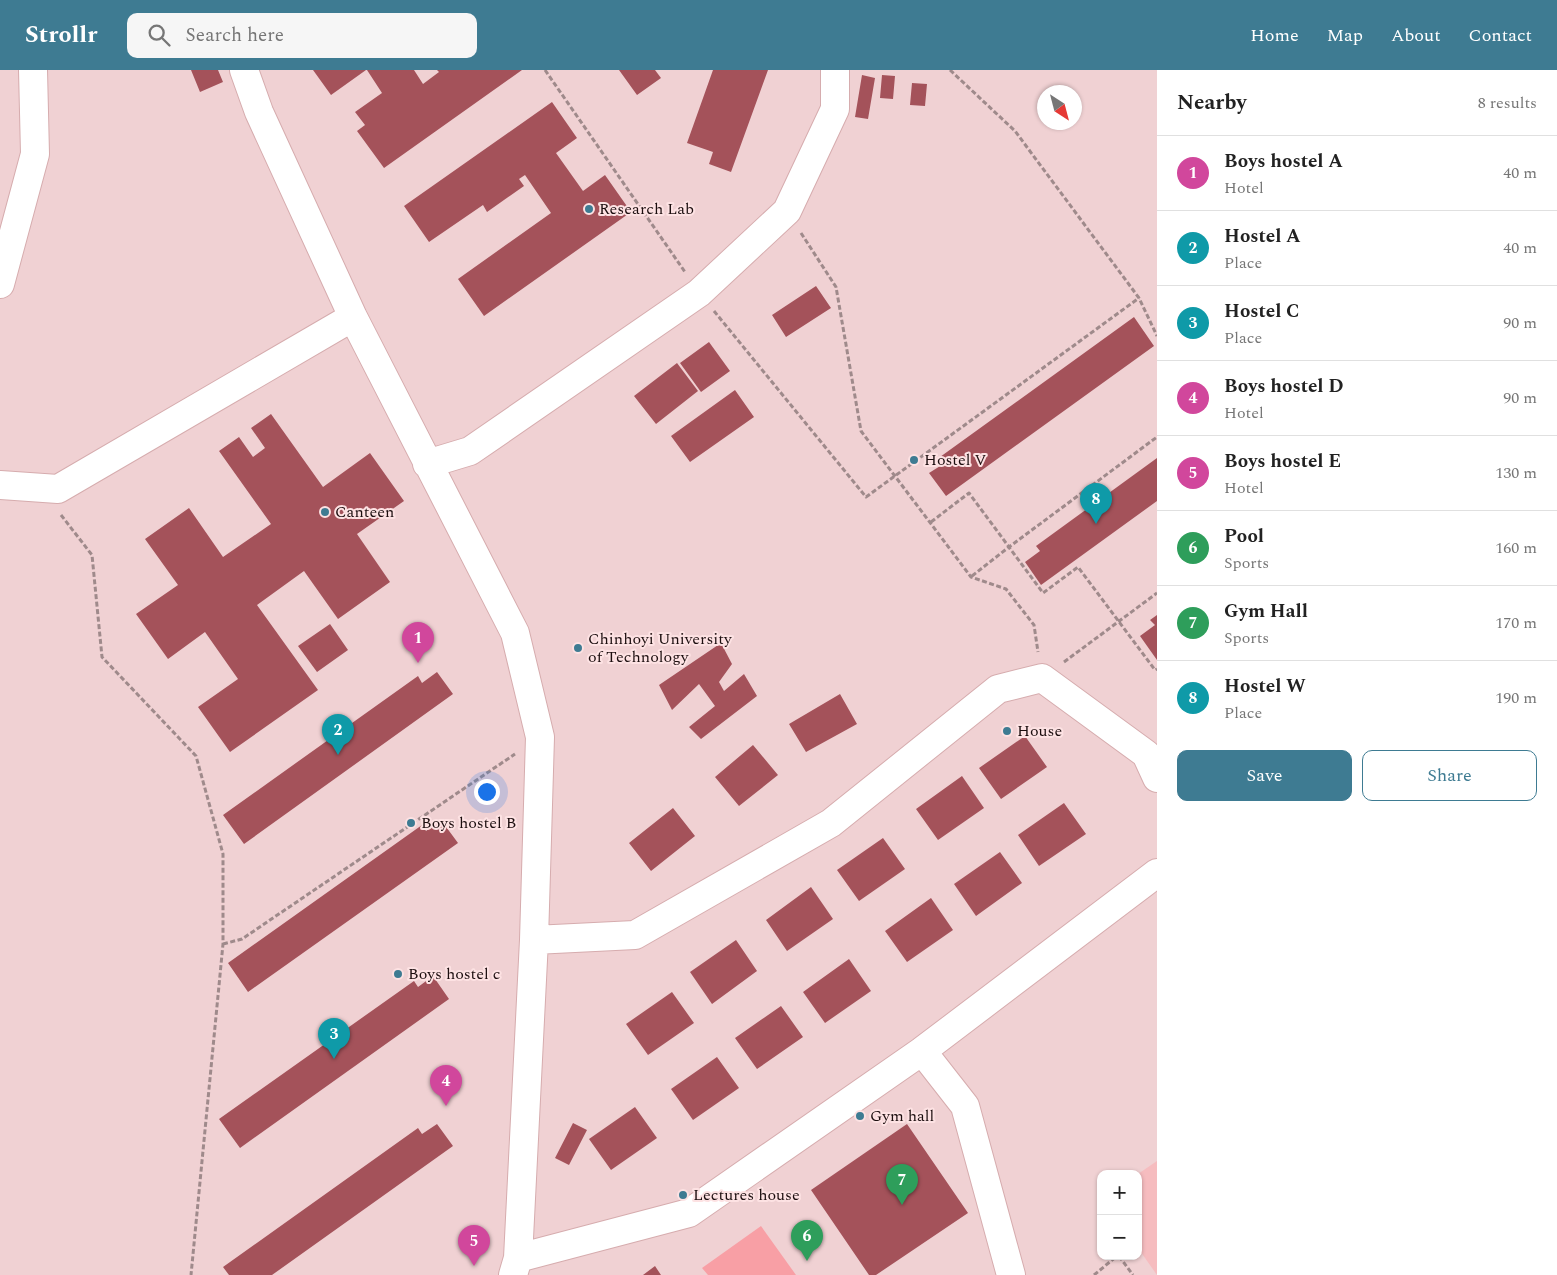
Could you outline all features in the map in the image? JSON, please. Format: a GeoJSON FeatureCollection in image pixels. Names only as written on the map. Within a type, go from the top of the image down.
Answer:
{"type":"FeatureCollection","features":[{"type":"Feature","properties":{"kind":"lane"},"geometry":{"type":"LineString","coordinates":[[0,284],[35,154],[33,70]]}},
{"type":"Feature","properties":{"kind":"lane"},"geometry":{"type":"LineString","coordinates":[[244,70],[259,112],[353,317],[515,633],[540,737],[534,940],[516,1267],[689,1213],[922,1051],[1157,873]]}},
{"type":"Feature","properties":{"kind":"lane"},"geometry":{"type":"LineString","coordinates":[[427,464],[470,451],[699,293],[787,211],[835,109],[835,70]]}},
{"type":"Feature","properties":{"kind":"lane"},"geometry":{"type":"LineString","coordinates":[[0,485],[58,489],[353,317]]}},
{"type":"Feature","properties":{"kind":"lane"},"geometry":{"type":"LineString","coordinates":[[534,940],[636,935],[831,823],[998,689],[1042,678],[1146,754],[1157,778]]}},
{"type":"Feature","properties":{"kind":"lane"},"geometry":{"type":"LineString","coordinates":[[922,1051],[965,1106],[1011,1275]]}},
{"type":"Feature","properties":{"kind":"path"},"geometry":{"type":"LineString","coordinates":[[950,70],[1015,131],[1139,298],[1157,336]]}},
{"type":"Feature","properties":{"kind":"path"},"geometry":{"type":"LineString","coordinates":[[787,211],[836,288],[861,431],[971,577],[1006,589],[1034,625],[1042,678],[1157,593]]}},
{"type":"Feature","properties":{"kind":"path"},"geometry":{"type":"LineString","coordinates":[[894,477],[1139,298]]}},
{"type":"Feature","properties":{"kind":"path"},"geometry":{"type":"LineString","coordinates":[[971,577],[1157,437]]}},
{"type":"Feature","properties":{"kind":"path"},"geometry":{"type":"LineString","coordinates":[[58,489],[61,514],[92,555],[102,657],[196,756],[223,854],[223,944],[191,1275]]}},
{"type":"Feature","properties":{"kind":"path"},"geometry":{"type":"LineString","coordinates":[[930,522],[969,494],[1043,593],[1078,567],[1155,670],[1157,669]]}},
{"type":"Feature","properties":{"kind":"path"},"geometry":{"type":"LineString","coordinates":[[223,944],[242,939],[540,737]]}},
{"type":"Feature","properties":{"kind":"path"},"geometry":{"type":"LineString","coordinates":[[1094,1275],[1113,1260]]}},
{"type":"Feature","properties":{"kind":"path"},"geometry":{"type":"LineString","coordinates":[[1121,1260],[1133,1275]]}},
{"type":"Feature","properties":{"kind":"shaded area","name":"Chinhoyi University of Technology"},"geometry":{"type":"Polygon","coordinates":[[[0,70],[1157,70],[1157,1275],[0,1275],[0,70]]]}},
{"type":"Feature","properties":{"kind":"shaded area"},"geometry":{"type":"Polygon","coordinates":[[[1157,1161],[1157,1275],[1142,1254],[1142,1171],[1157,1161]]]}},
{"type":"Feature","properties":{"kind":"shaded area"},"geometry":{"type":"Polygon","coordinates":[[[761,1226],[796,1275],[708,1275],[702,1268],[761,1226]]]}},
{"type":"Feature","properties":{"kind":"building"},"geometry":{"type":"Polygon","coordinates":[[[191,70],[218,70],[223,82],[200,92],[191,70]]]}},
{"type":"Feature","properties":{"kind":"building"},"geometry":{"type":"Polygon","coordinates":[[[313,70],[366,70],[331,95],[313,70]]]}},
{"type":"Feature","properties":{"kind":"building"},"geometry":{"type":"Polygon","coordinates":[[[367,70],[414,70],[423,84],[439,72],[437,70],[522,70],[384,168],[357,131],[365,125],[355,112],[382,93],[367,70]]]}},
{"type":"Feature","properties":{"kind":"building"},"geometry":{"type":"Polygon","coordinates":[[[619,70],[655,70],[661,78],[637,95],[619,70]]]}},
{"type":"Feature","properties":{"kind":"building"},"geometry":{"type":"Polygon","coordinates":[[[713,70],[768,70],[731,172],[709,164],[713,152],[687,143],[713,70]]]}},
{"type":"Feature","properties":{"kind":"building"},"geometry":{"type":"Polygon","coordinates":[[[862,75],[875,78],[868,119],[855,117],[862,75]]]}},
{"type":"Feature","properties":{"kind":"building"},"geometry":{"type":"Polygon","coordinates":[[[882,75],[895,76],[893,99],[880,98],[882,75]]]}},
{"type":"Feature","properties":{"kind":"building"},"geometry":{"type":"Polygon","coordinates":[[[912,83],[927,84],[925,106],[910,105],[912,83]]]}},
{"type":"Feature","properties":{"kind":"building","name":"Research Lab"},"geometry":{"type":"Polygon","coordinates":[[[552,102],[577,138],[556,153],[583,191],[605,175],[631,212],[484,316],[458,279],[551,213],[525,175],[519,179],[524,186],[487,212],[483,205],[429,242],[404,206],[552,102]]]}},
{"type":"Feature","properties":{"kind":"building"},"geometry":{"type":"Polygon","coordinates":[[[816,286],[831,308],[786,337],[772,315],[816,286]]]}},
{"type":"Feature","properties":{"kind":"building","name":"Hostel V"},"geometry":{"type":"Polygon","coordinates":[[[1134,317],[1154,346],[946,496],[929,473],[945,463],[940,457],[1134,317]]]}},
{"type":"Feature","properties":{"kind":"building"},"geometry":{"type":"Polygon","coordinates":[[[709,342],[730,371],[701,392],[680,363],[709,342]]]}},
{"type":"Feature","properties":{"kind":"building"},"geometry":{"type":"Polygon","coordinates":[[[677,363],[698,391],[656,424],[634,396],[677,363]]]}},
{"type":"Feature","properties":{"kind":"building"},"geometry":{"type":"Polygon","coordinates":[[[735,390],[754,417],[690,462],[671,436],[735,390]]]}},
{"type":"Feature","properties":{"kind":"building"},"geometry":{"type":"Polygon","coordinates":[[[271,414],[323,487],[370,453],[404,501],[357,534],[390,582],[338,619],[304,571],[257,605],[318,690],[230,752],[198,707],[238,679],[205,632],[168,659],[136,614],[178,585],[145,539],[189,508],[223,557],[271,524],[219,451],[239,437],[253,457],[265,448],[251,428],[271,414]]]}},
{"type":"Feature","properties":{"kind":"building"},"geometry":{"type":"Polygon","coordinates":[[[1157,458],[1157,501],[1041,585],[1025,562],[1040,551],[1036,546],[1157,458]]]}},
{"type":"Feature","properties":{"kind":"building"},"geometry":{"type":"Polygon","coordinates":[[[1157,615],[1157,660],[1140,636],[1155,625],[1150,620],[1157,615]]]}},
{"type":"Feature","properties":{"kind":"building"},"geometry":{"type":"Polygon","coordinates":[[[330,624],[348,650],[317,672],[298,646],[330,624]]]}},
{"type":"Feature","properties":{"kind":"building"},"geometry":{"type":"Polygon","coordinates":[[[721,643],[732,664],[719,682],[724,691],[744,674],[757,696],[701,739],[689,727],[715,706],[699,684],[672,710],[659,685],[721,643]]]}},
{"type":"Feature","properties":{"kind":"building"},"geometry":{"type":"Polygon","coordinates":[[[437,672],[453,694],[244,844],[223,815],[418,676],[422,683],[437,672]]]}},
{"type":"Feature","properties":{"kind":"building"},"geometry":{"type":"Polygon","coordinates":[[[840,694],[857,724],[806,752],[789,724],[840,694]]]}},
{"type":"Feature","properties":{"kind":"building"},"geometry":{"type":"Polygon","coordinates":[[[1025,736],[1047,767],[1001,799],[979,768],[1025,736]]]}},
{"type":"Feature","properties":{"kind":"building"},"geometry":{"type":"Polygon","coordinates":[[[753,745],[778,775],[739,806],[715,777],[753,745]]]}},
{"type":"Feature","properties":{"kind":"building"},"geometry":{"type":"Polygon","coordinates":[[[962,776],[984,808],[938,840],[916,809],[962,776]]]}},
{"type":"Feature","properties":{"kind":"building"},"geometry":{"type":"Polygon","coordinates":[[[1064,803],[1086,834],[1039,866],[1018,835],[1064,803]]]}},
{"type":"Feature","properties":{"kind":"building"},"geometry":{"type":"Polygon","coordinates":[[[673,808],[695,836],[651,871],[629,843],[673,808]]]}},
{"type":"Feature","properties":{"kind":"building"},"geometry":{"type":"Polygon","coordinates":[[[441,820],[458,843],[248,992],[228,963],[422,825],[426,831],[441,820]]]}},
{"type":"Feature","properties":{"kind":"building"},"geometry":{"type":"Polygon","coordinates":[[[883,838],[905,869],[859,901],[837,870],[883,838]]]}},
{"type":"Feature","properties":{"kind":"building"},"geometry":{"type":"Polygon","coordinates":[[[1000,852],[1022,883],[976,916],[954,884],[1000,852]]]}},
{"type":"Feature","properties":{"kind":"building"},"geometry":{"type":"Polygon","coordinates":[[[811,887],[833,919],[787,951],[766,920],[811,887]]]}},
{"type":"Feature","properties":{"kind":"building"},"geometry":{"type":"Polygon","coordinates":[[[931,898],[953,930],[907,962],[885,931],[931,898]]]}},
{"type":"Feature","properties":{"kind":"building"},"geometry":{"type":"Polygon","coordinates":[[[736,940],[757,971],[712,1004],[690,972],[736,940]]]}},
{"type":"Feature","properties":{"kind":"building"},"geometry":{"type":"Polygon","coordinates":[[[849,959],[871,991],[825,1023],[803,992],[849,959]]]}},
{"type":"Feature","properties":{"kind":"building"},"geometry":{"type":"Polygon","coordinates":[[[433,976],[449,999],[240,1148],[219,1119],[414,981],[418,987],[433,976]]]}},
{"type":"Feature","properties":{"kind":"building"},"geometry":{"type":"Polygon","coordinates":[[[672,992],[694,1023],[648,1055],[626,1024],[672,992]]]}},
{"type":"Feature","properties":{"kind":"building"},"geometry":{"type":"Polygon","coordinates":[[[781,1006],[803,1037],[757,1069],[735,1038],[781,1006]]]}},
{"type":"Feature","properties":{"kind":"building"},"geometry":{"type":"Polygon","coordinates":[[[717,1057],[739,1088],[693,1120],[671,1089],[717,1057]]]}},
{"type":"Feature","properties":{"kind":"building"},"geometry":{"type":"Polygon","coordinates":[[[635,1107],[657,1138],[611,1170],[589,1139],[635,1107]]]}},
{"type":"Feature","properties":{"kind":"building"},"geometry":{"type":"Polygon","coordinates":[[[573,1123],[587,1130],[569,1165],[555,1158],[573,1123]]]}},
{"type":"Feature","properties":{"kind":"building"},"geometry":{"type":"Polygon","coordinates":[[[437,1124],[453,1146],[272,1275],[229,1275],[223,1267],[418,1128],[422,1134],[437,1124]]]}},
{"type":"Feature","properties":{"kind":"building","name":"Gym hall"},"geometry":{"type":"Polygon","coordinates":[[[907,1124],[968,1213],[876,1275],[869,1275],[811,1190],[907,1124]]]}},
{"type":"Feature","properties":{"kind":"building"},"geometry":{"type":"Polygon","coordinates":[[[655,1266],[661,1275],[643,1275],[655,1266]]]}},
{"type":"Feature","properties":{"kind":"place","name":"Research Lab"},"geometry":{"type":"Point","coordinates":[589,209]}},
{"type":"Feature","properties":{"kind":"place","name":"Hostel V"},"geometry":{"type":"Point","coordinates":[914,460]}},
{"type":"Feature","properties":{"kind":"place","name":"Canteen"},"geometry":{"type":"Point","coordinates":[325,512]}},
{"type":"Feature","properties":{"kind":"place","name":"Hostel W"},"geometry":{"type":"Point","coordinates":[1096,524]}},
{"type":"Feature","properties":{"kind":"place","name":"Chinhoyi University of Technology"},"geometry":{"type":"Point","coordinates":[578,648]}},
{"type":"Feature","properties":{"kind":"place","name":"Boys hostel A"},"geometry":{"type":"Point","coordinates":[418,663]}},
{"type":"Feature","properties":{"kind":"place","name":"House"},"geometry":{"type":"Point","coordinates":[1007,731]}},
{"type":"Feature","properties":{"kind":"place","name":"Hostel A"},"geometry":{"type":"Point","coordinates":[338,755]}},
{"type":"Feature","properties":{"kind":"place","name":"Boys hostel B"},"geometry":{"type":"Point","coordinates":[411,823]}},
{"type":"Feature","properties":{"kind":"place","name":"Boys hostel c"},"geometry":{"type":"Point","coordinates":[398,974]}},
{"type":"Feature","properties":{"kind":"place","name":"Hostel C"},"geometry":{"type":"Point","coordinates":[334,1059]}},
{"type":"Feature","properties":{"kind":"place","name":"Boys hostel D"},"geometry":{"type":"Point","coordinates":[446,1106]}},
{"type":"Feature","properties":{"kind":"place","name":"Gym hall"},"geometry":{"type":"Point","coordinates":[860,1116]}},
{"type":"Feature","properties":{"kind":"place","name":"Lectures house"},"geometry":{"type":"Point","coordinates":[683,1195]}},
{"type":"Feature","properties":{"kind":"place","name":"Gym Hall"},"geometry":{"type":"Point","coordinates":[902,1205]}},
{"type":"Feature","properties":{"kind":"place","name":"Pool"},"geometry":{"type":"Point","coordinates":[807,1261]}},
{"type":"Feature","properties":{"kind":"place","name":"Boys hostel E"},"geometry":{"type":"Point","coordinates":[474,1266]}}]}
